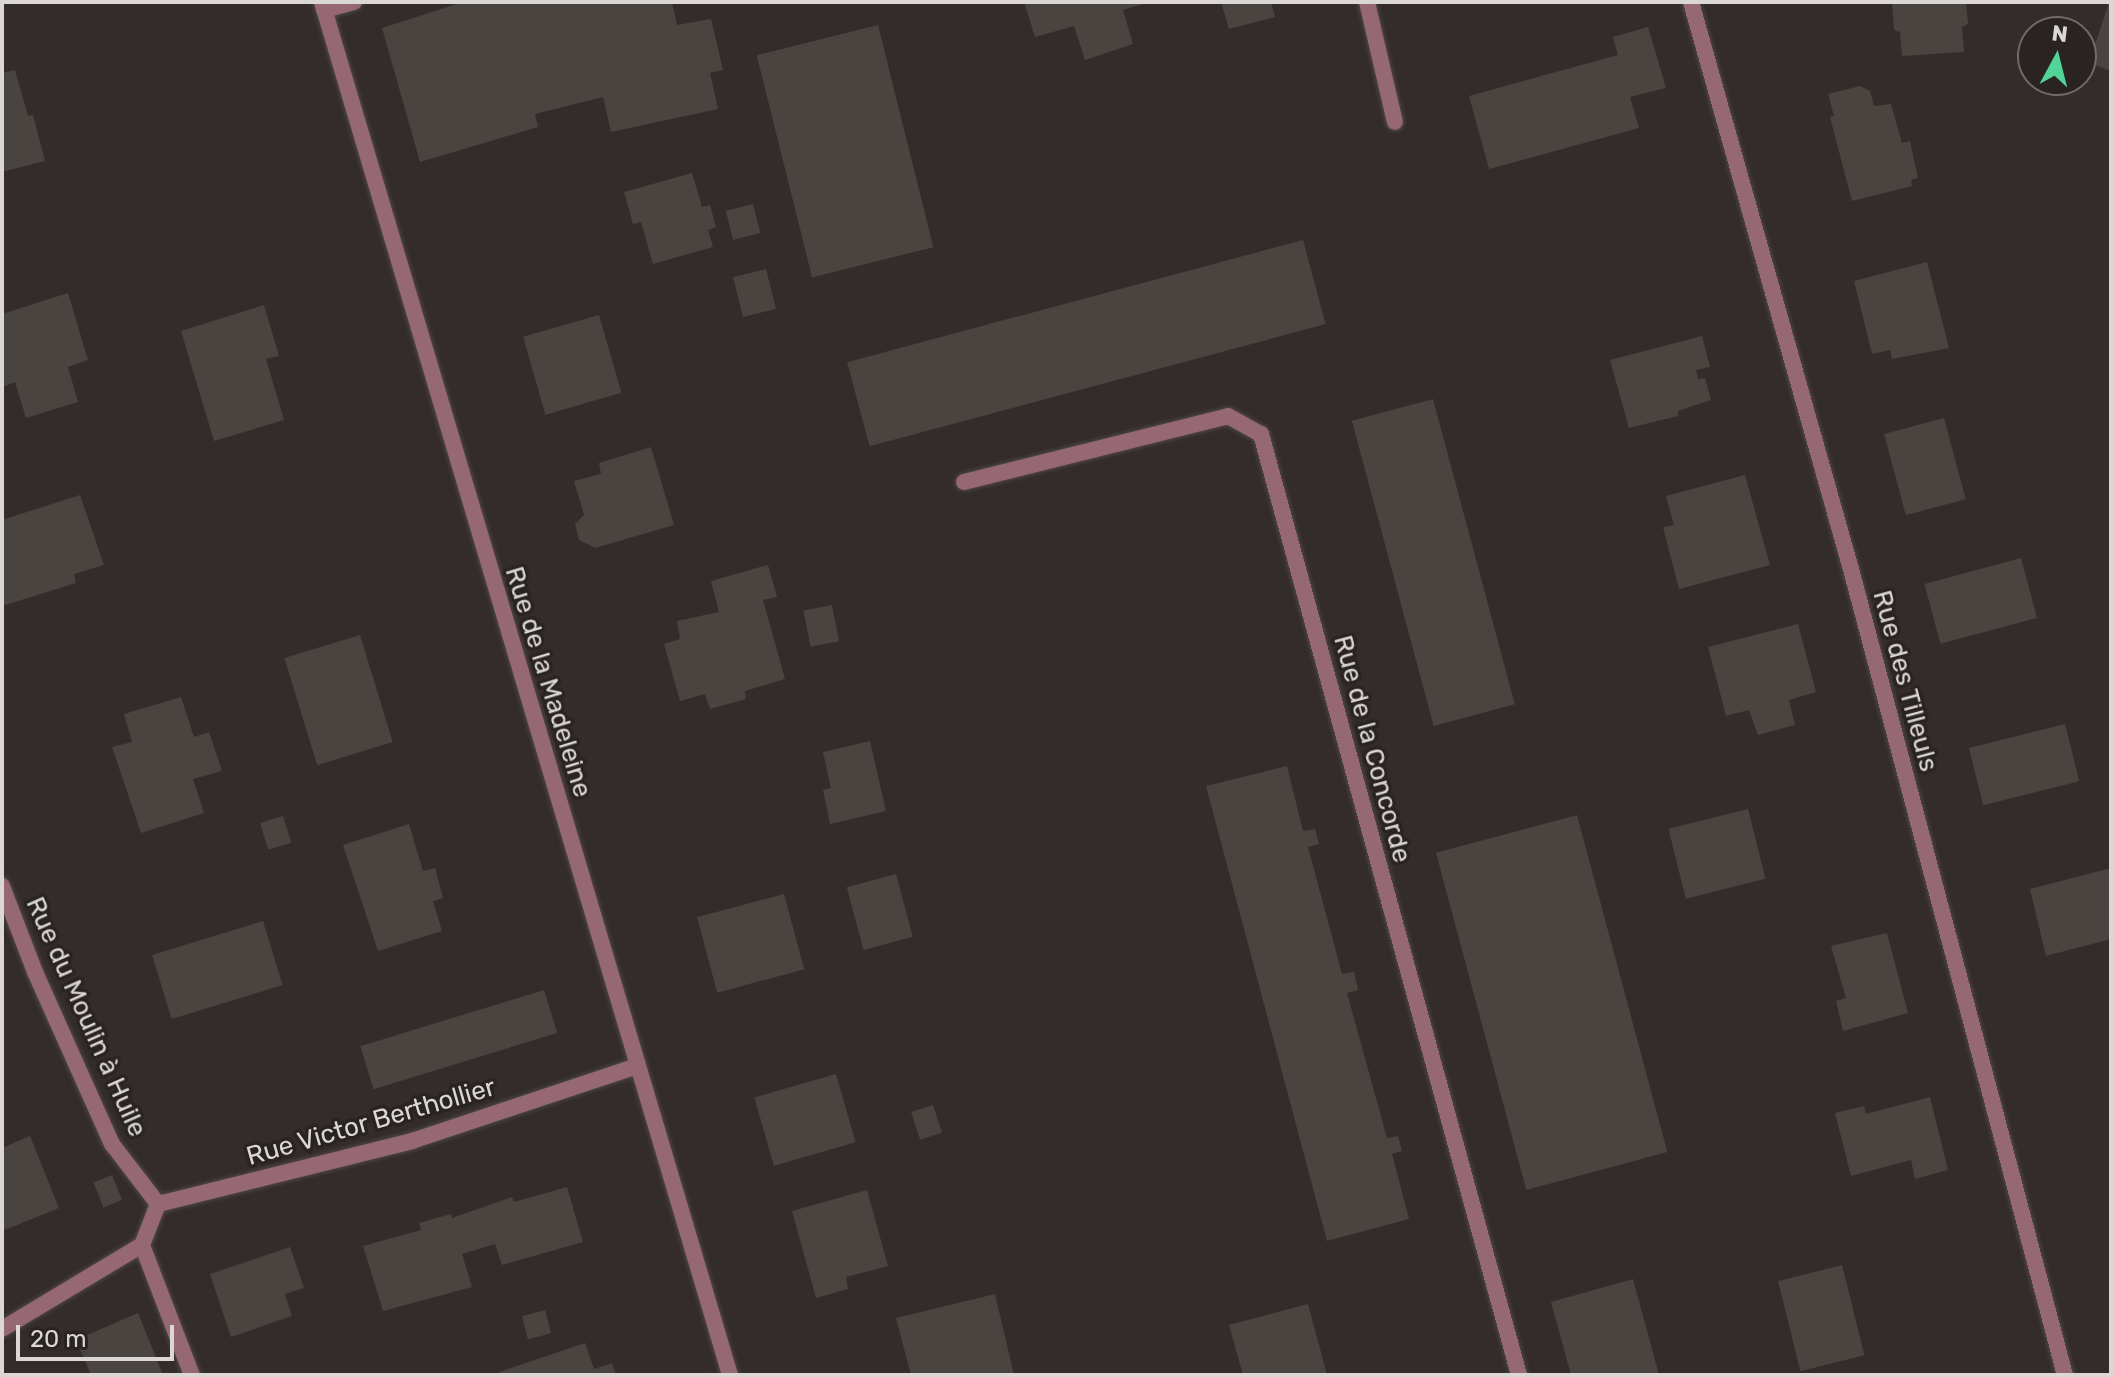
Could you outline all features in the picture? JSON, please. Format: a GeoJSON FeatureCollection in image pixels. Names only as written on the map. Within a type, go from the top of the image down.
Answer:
{"type":"FeatureCollection","features":[{"type":"Feature","properties":{"kind":"street"},"geometry":{"type":"LineString","coordinates":[[323,6],[354,2]]}},
{"type":"Feature","properties":{"kind":"street"},"geometry":{"type":"LineString","coordinates":[[1367,2],[1395,122]]}},
{"type":"Feature","properties":{"kind":"street","name":"Rue des Tilleuls"},"geometry":{"type":"LineString","coordinates":[[1691,2],[1856,589],[2065,1375]]}},
{"type":"Feature","properties":{"kind":"street","name":"Rue de la Madeleine"},"geometry":{"type":"LineString","coordinates":[[323,6],[730,1375]]}},
{"type":"Feature","properties":{"kind":"street","name":"Rue de la Concorde"},"geometry":{"type":"LineString","coordinates":[[964,482],[1228,416],[1261,434],[1519,1375]]}},
{"type":"Feature","properties":{"kind":"street","name":"Rue du Moulin à Huile"},"geometry":{"type":"LineString","coordinates":[[2,886],[35,972],[112,1144],[158,1204]]}},
{"type":"Feature","properties":{"kind":"street","name":"Rue Victor Berthollier"},"geometry":{"type":"LineString","coordinates":[[158,1204],[412,1141],[637,1066]]}},
{"type":"Feature","properties":{"kind":"street"},"geometry":{"type":"LineString","coordinates":[[2,1329],[142,1245],[158,1204]]}},
{"type":"Feature","properties":{"kind":"street"},"geometry":{"type":"LineString","coordinates":[[142,1245],[192,1375]]}},
{"type":"Feature","properties":{"kind":"building"},"geometry":{"type":"Polygon","coordinates":[[[463,2],[672,2],[677,25],[711,19],[723,70],[710,73],[718,109],[611,132],[603,97],[535,114],[538,127],[420,162],[382,28],[463,2]]]}},
{"type":"Feature","properties":{"kind":"building"},"geometry":{"type":"Polygon","coordinates":[[[1024,2],[1147,3],[1123,10],[1133,44],[1085,60],[1074,26],[1035,37],[1024,2]]]}},
{"type":"Feature","properties":{"kind":"building"},"geometry":{"type":"Polygon","coordinates":[[[1221,2],[1271,2],[1275,17],[1229,29],[1221,2]]]}},
{"type":"Feature","properties":{"kind":"building"},"geometry":{"type":"Polygon","coordinates":[[[1892,2],[1966,2],[1968,24],[1962,27],[1964,52],[1902,56],[1900,32],[1894,30],[1892,2]]]}},
{"type":"Feature","properties":{"kind":"building"},"geometry":{"type":"Polygon","coordinates":[[[2111,2],[2111,71],[2097,66],[2097,39],[2111,2]]]}},
{"type":"Feature","properties":{"kind":"building"},"geometry":{"type":"Polygon","coordinates":[[[878,25],[933,247],[812,277],[757,55],[878,25]]]}},
{"type":"Feature","properties":{"kind":"building"},"geometry":{"type":"Polygon","coordinates":[[[1648,27],[1666,88],[1630,97],[1639,128],[1489,169],[1469,96],[1618,55],[1613,37],[1648,27]]]}},
{"type":"Feature","properties":{"kind":"building"},"geometry":{"type":"Polygon","coordinates":[[[15,70],[28,116],[33,115],[45,161],[2,172],[2,73],[15,70]]]}},
{"type":"Feature","properties":{"kind":"building"},"geometry":{"type":"Polygon","coordinates":[[[1860,86],[1870,91],[1874,106],[1891,104],[1902,143],[1910,141],[1918,178],[1911,180],[1912,186],[1852,201],[1830,117],[1834,116],[1828,94],[1860,86]]]}},
{"type":"Feature","properties":{"kind":"building"},"geometry":{"type":"Polygon","coordinates":[[[692,173],[702,207],[710,205],[716,227],[708,230],[713,247],[653,264],[641,222],[633,224],[624,192],[692,173]]]}},
{"type":"Feature","properties":{"kind":"building"},"geometry":{"type":"Polygon","coordinates":[[[753,204],[760,233],[733,240],[726,211],[753,204]]]}},
{"type":"Feature","properties":{"kind":"building"},"geometry":{"type":"Polygon","coordinates":[[[1303,240],[1326,324],[870,446],[847,362],[1303,240]]]}},
{"type":"Feature","properties":{"kind":"building"},"geometry":{"type":"Polygon","coordinates":[[[1927,262],[1949,348],[1892,359],[1890,350],[1872,354],[1854,281],[1927,262]]]}},
{"type":"Feature","properties":{"kind":"building"},"geometry":{"type":"Polygon","coordinates":[[[766,269],[776,309],[743,317],[733,277],[766,269]]]}},
{"type":"Feature","properties":{"kind":"building"},"geometry":{"type":"Polygon","coordinates":[[[68,293],[88,360],[68,367],[78,402],[26,418],[15,382],[3,387],[2,384],[2,314],[68,293]]]}},
{"type":"Feature","properties":{"kind":"building"},"geometry":{"type":"Polygon","coordinates":[[[264,305],[279,356],[266,359],[284,420],[214,441],[181,331],[264,305]]]}},
{"type":"Feature","properties":{"kind":"building"},"geometry":{"type":"Polygon","coordinates":[[[599,315],[621,393],[545,415],[523,337],[599,315]]]}},
{"type":"Feature","properties":{"kind":"building"},"geometry":{"type":"Polygon","coordinates":[[[1702,336],[1710,367],[1696,370],[1698,379],[1705,378],[1711,400],[1678,411],[1678,416],[1629,428],[1610,360],[1702,336]]]}},
{"type":"Feature","properties":{"kind":"building"},"geometry":{"type":"Polygon","coordinates":[[[1433,399],[1515,704],[1434,726],[1352,421],[1433,399]]]}},
{"type":"Feature","properties":{"kind":"building"},"geometry":{"type":"Polygon","coordinates":[[[1944,418],[1966,499],[1906,515],[1884,434],[1944,418]]]}},
{"type":"Feature","properties":{"kind":"building"},"geometry":{"type":"Polygon","coordinates":[[[651,447],[674,525],[595,548],[579,540],[575,524],[584,515],[574,481],[601,474],[599,463],[651,447]]]}},
{"type":"Feature","properties":{"kind":"building"},"geometry":{"type":"Polygon","coordinates":[[[1745,475],[1770,565],[1679,589],[1663,527],[1674,525],[1666,496],[1745,475]]]}},
{"type":"Feature","properties":{"kind":"building"},"geometry":{"type":"Polygon","coordinates":[[[80,495],[104,565],[74,574],[76,583],[2,606],[2,520],[80,495]]]}},
{"type":"Feature","properties":{"kind":"building"},"geometry":{"type":"Polygon","coordinates":[[[2021,558],[2037,618],[1940,644],[1924,584],[2021,558]]]}},
{"type":"Feature","properties":{"kind":"building"},"geometry":{"type":"Polygon","coordinates":[[[768,565],[777,597],[763,600],[785,679],[745,691],[746,699],[710,709],[705,694],[680,701],[664,644],[680,639],[677,621],[719,612],[711,581],[768,565]]]}},
{"type":"Feature","properties":{"kind":"building"},"geometry":{"type":"Polygon","coordinates":[[[832,605],[839,641],[811,647],[804,611],[832,605]]]}},
{"type":"Feature","properties":{"kind":"building"},"geometry":{"type":"Polygon","coordinates":[[[1798,624],[1816,692],[1789,700],[1795,725],[1758,735],[1749,710],[1726,716],[1708,647],[1798,624]]]}},
{"type":"Feature","properties":{"kind":"building"},"geometry":{"type":"Polygon","coordinates":[[[360,635],[393,742],[317,765],[284,658],[360,635]]]}},
{"type":"Feature","properties":{"kind":"building"},"geometry":{"type":"Polygon","coordinates":[[[181,697],[194,737],[209,732],[222,771],[193,779],[204,813],[141,833],[112,747],[132,742],[124,714],[181,697]]]}},
{"type":"Feature","properties":{"kind":"building"},"geometry":{"type":"Polygon","coordinates":[[[2065,724],[2079,781],[1983,805],[1969,748],[2065,724]]]}},
{"type":"Feature","properties":{"kind":"building"},"geometry":{"type":"Polygon","coordinates":[[[870,741],[886,811],[830,824],[823,790],[831,788],[823,752],[870,741]]]}},
{"type":"Feature","properties":{"kind":"building"},"geometry":{"type":"Polygon","coordinates":[[[1287,766],[1303,831],[1315,829],[1319,844],[1308,847],[1342,974],[1354,972],[1358,990],[1347,993],[1387,1138],[1398,1136],[1402,1151],[1392,1154],[1409,1219],[1327,1241],[1206,786],[1287,766]]]}},
{"type":"Feature","properties":{"kind":"building"},"geometry":{"type":"Polygon","coordinates":[[[1748,809],[1765,879],[1686,899],[1668,829],[1748,809]]]}},
{"type":"Feature","properties":{"kind":"building"},"geometry":{"type":"Polygon","coordinates":[[[1577,815],[1667,1152],[1526,1190],[1436,853],[1577,815]]]}},
{"type":"Feature","properties":{"kind":"building"},"geometry":{"type":"Polygon","coordinates":[[[283,816],[291,843],[268,850],[260,823],[283,816]]]}},
{"type":"Feature","properties":{"kind":"building"},"geometry":{"type":"Polygon","coordinates":[[[409,824],[423,871],[435,868],[443,898],[433,901],[442,931],[378,951],[343,845],[409,824]]]}},
{"type":"Feature","properties":{"kind":"building"},"geometry":{"type":"Polygon","coordinates":[[[2111,868],[2111,939],[2046,956],[2030,889],[2111,868]]]}},
{"type":"Feature","properties":{"kind":"building"},"geometry":{"type":"Polygon","coordinates":[[[896,874],[913,937],[864,950],[847,887],[896,874]]]}},
{"type":"Feature","properties":{"kind":"building"},"geometry":{"type":"Polygon","coordinates":[[[784,894],[804,969],[717,993],[697,917],[784,894]]]}},
{"type":"Feature","properties":{"kind":"building"},"geometry":{"type":"Polygon","coordinates":[[[263,921],[283,985],[172,1019],[152,955],[263,921]]]}},
{"type":"Feature","properties":{"kind":"building"},"geometry":{"type":"Polygon","coordinates":[[[1887,933],[1908,1013],[1843,1031],[1836,1001],[1846,998],[1831,946],[1887,933]]]}},
{"type":"Feature","properties":{"kind":"building"},"geometry":{"type":"Polygon","coordinates":[[[544,990],[557,1033],[374,1089],[360,1046],[544,990]]]}},
{"type":"Feature","properties":{"kind":"building"},"geometry":{"type":"Polygon","coordinates":[[[836,1074],[856,1142],[774,1166],[754,1097],[836,1074]]]}},
{"type":"Feature","properties":{"kind":"building"},"geometry":{"type":"Polygon","coordinates":[[[1930,1097],[1948,1170],[1915,1179],[1911,1160],[1851,1176],[1835,1113],[1864,1106],[1866,1114],[1930,1097]]]}},
{"type":"Feature","properties":{"kind":"building"},"geometry":{"type":"Polygon","coordinates":[[[933,1105],[942,1133],[920,1140],[911,1112],[933,1105]]]}},
{"type":"Feature","properties":{"kind":"building"},"geometry":{"type":"Polygon","coordinates":[[[30,1136],[59,1208],[2,1231],[2,1148],[30,1136]]]}},
{"type":"Feature","properties":{"kind":"building"},"geometry":{"type":"Polygon","coordinates":[[[112,1175],[122,1200],[104,1208],[93,1182],[112,1175]]]}},
{"type":"Feature","properties":{"kind":"building"},"geometry":{"type":"Polygon","coordinates":[[[567,1187],[583,1242],[502,1265],[495,1244],[462,1254],[472,1287],[383,1311],[363,1246],[421,1230],[419,1223],[451,1214],[452,1218],[512,1197],[514,1202],[567,1187]]]}},
{"type":"Feature","properties":{"kind":"building"},"geometry":{"type":"Polygon","coordinates":[[[867,1190],[888,1266],[846,1277],[848,1289],[816,1298],[792,1211],[867,1190]]]}},
{"type":"Feature","properties":{"kind":"building"},"geometry":{"type":"Polygon","coordinates":[[[290,1247],[304,1288],[285,1294],[292,1316],[231,1337],[210,1274],[290,1247]]]}},
{"type":"Feature","properties":{"kind":"building"},"geometry":{"type":"Polygon","coordinates":[[[1842,1265],[1864,1355],[1800,1371],[1778,1281],[1842,1265]]]}},
{"type":"Feature","properties":{"kind":"building"},"geometry":{"type":"Polygon","coordinates":[[[1633,1279],[1659,1375],[1571,1375],[1551,1302],[1633,1279]]]}},
{"type":"Feature","properties":{"kind":"building"},"geometry":{"type":"Polygon","coordinates":[[[995,1294],[1014,1375],[911,1375],[896,1318],[995,1294]]]}},
{"type":"Feature","properties":{"kind":"building"},"geometry":{"type":"Polygon","coordinates":[[[1308,1304],[1327,1375],[1243,1375],[1229,1325],[1308,1304]]]}},
{"type":"Feature","properties":{"kind":"building"},"geometry":{"type":"Polygon","coordinates":[[[545,1310],[551,1333],[528,1339],[522,1316],[545,1310]]]}},
{"type":"Feature","properties":{"kind":"building"},"geometry":{"type":"Polygon","coordinates":[[[138,1313],[163,1375],[91,1375],[76,1340],[138,1313]]]}},
{"type":"Feature","properties":{"kind":"building"},"geometry":{"type":"Polygon","coordinates":[[[585,1343],[594,1369],[612,1363],[616,1375],[500,1375],[499,1372],[585,1343]]]}}]}
